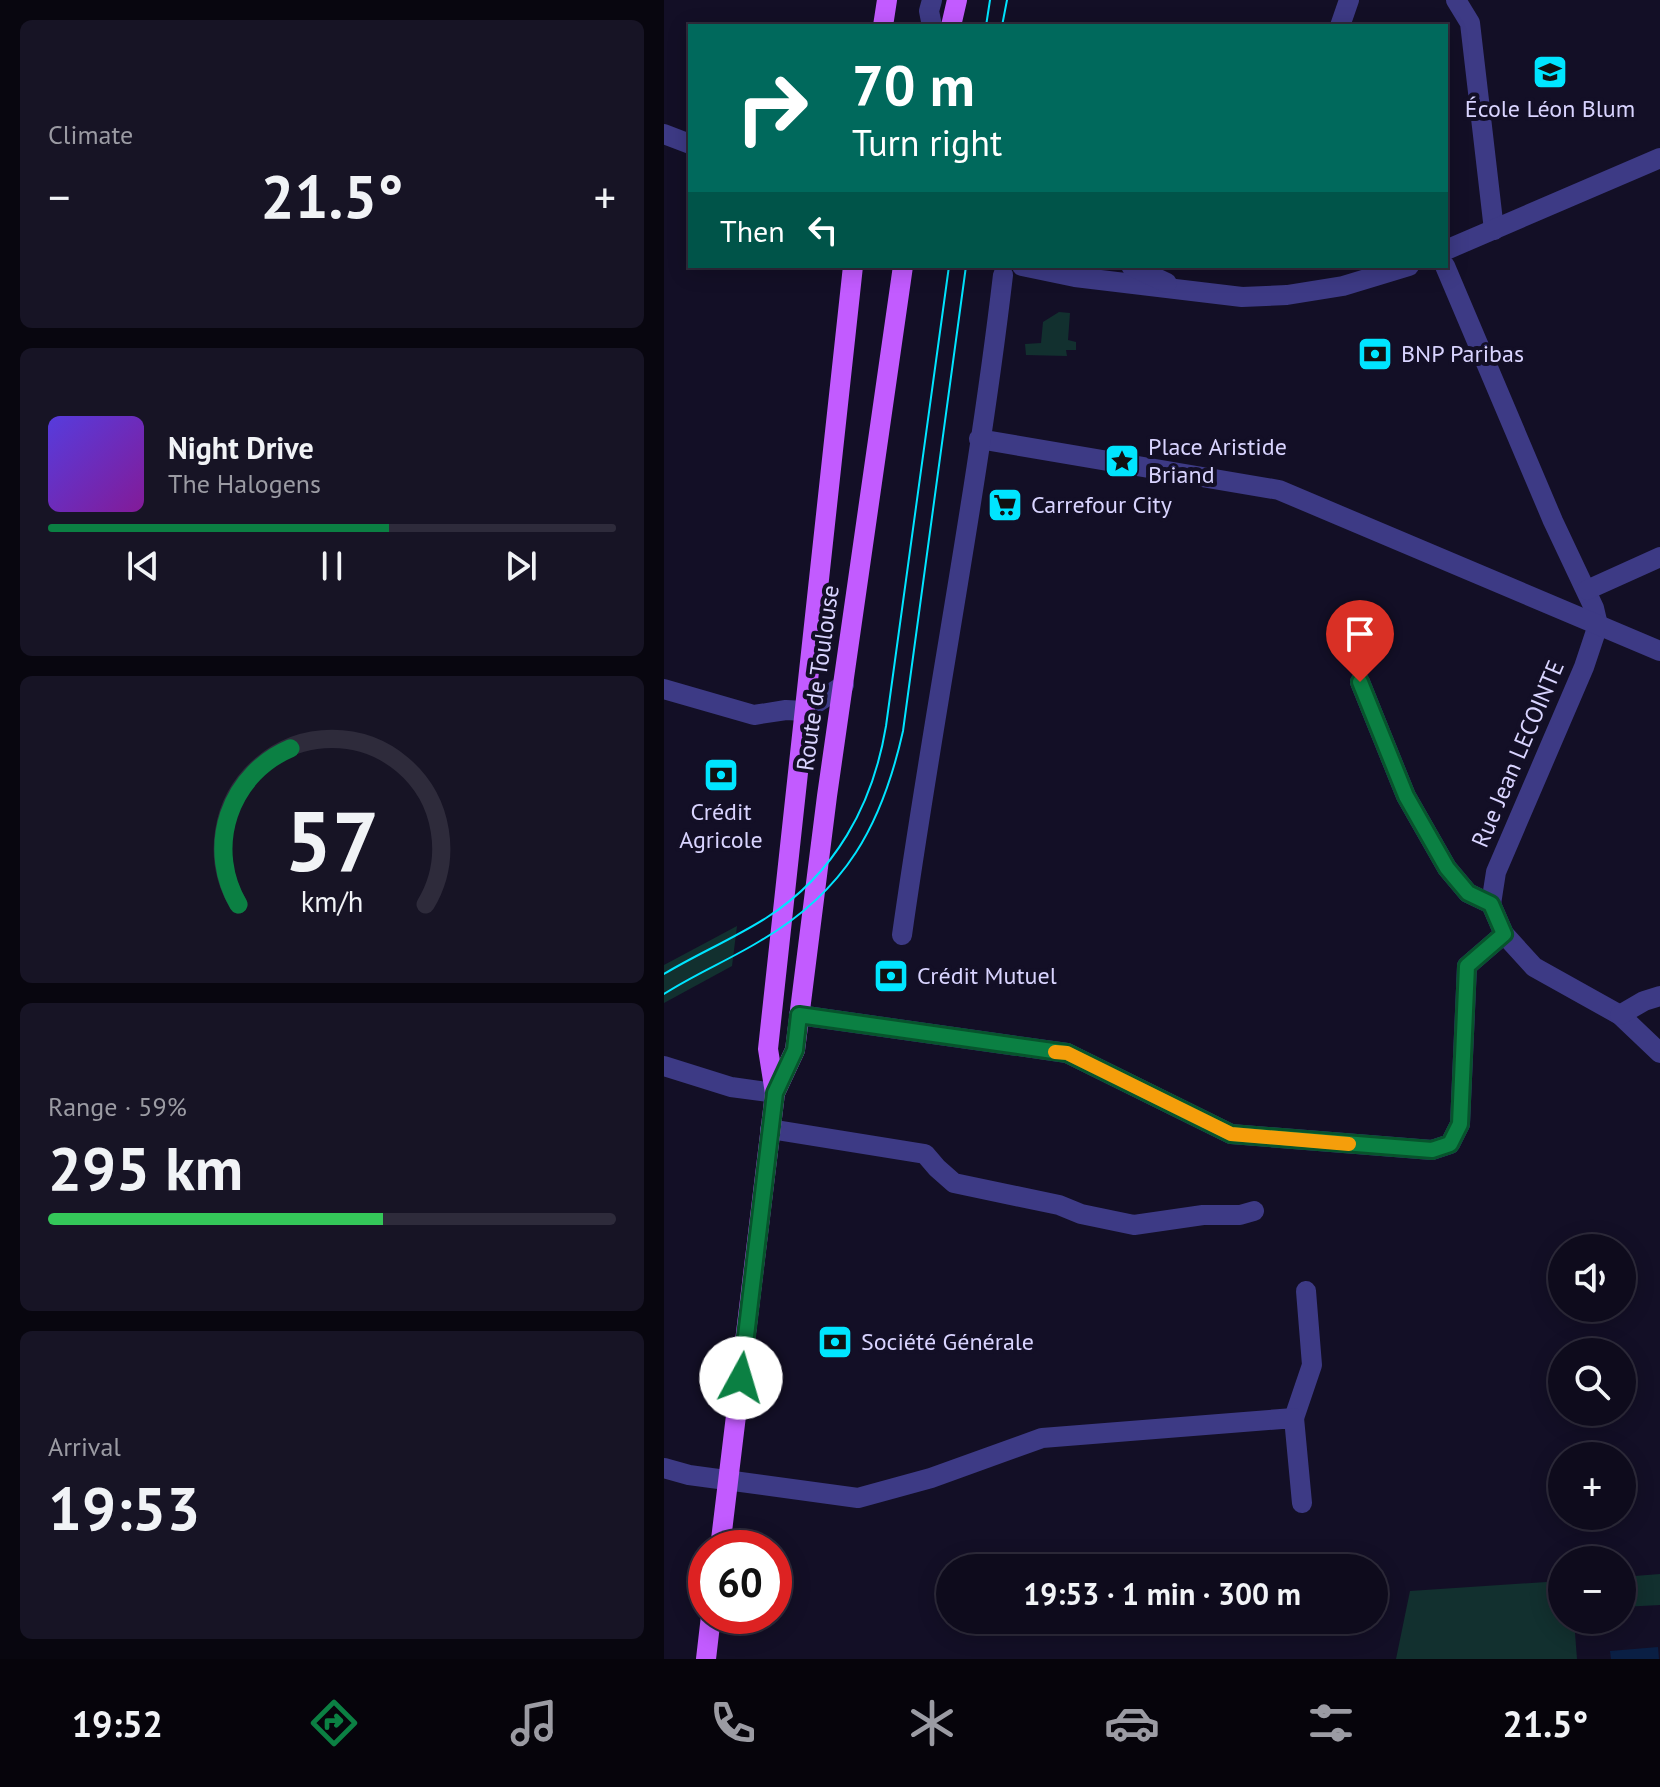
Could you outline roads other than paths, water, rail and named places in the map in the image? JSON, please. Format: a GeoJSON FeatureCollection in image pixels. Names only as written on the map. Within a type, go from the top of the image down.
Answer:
{"type":"FeatureCollection","features":[{"type":"Feature","properties":{"kind":"main road"},"geometry":{"type":"LineString","coordinates":[[883,24],[887,0]]}},
{"type":"Feature","properties":{"kind":"main road"},"geometry":{"type":"LineString","coordinates":[[951,24],[957,0]]}},
{"type":"Feature","properties":{"kind":"main road","name":"Route de Toulouse"},"geometry":{"type":"LineString","coordinates":[[722,1530],[775,1093],[768,1049],[853,268]]}},
{"type":"Feature","properties":{"kind":"main road","name":"Route de Toulouse"},"geometry":{"type":"LineString","coordinates":[[775,1093],[795,1050],[827,796],[903,268]]}},
{"type":"Feature","properties":{"kind":"main road"},"geometry":{"type":"LineString","coordinates":[[706,1659],[709,1634]]}},
{"type":"Feature","properties":{"kind":"street"},"geometry":{"type":"LineString","coordinates":[[932,0],[929,11],[932,24]]}},
{"type":"Feature","properties":{"kind":"street"},"geometry":{"type":"LineString","coordinates":[[1341,24],[1349,0]]}},
{"type":"Feature","properties":{"kind":"street"},"geometry":{"type":"LineString","coordinates":[[1456,0],[1470,23],[1494,230]]}},
{"type":"Feature","properties":{"kind":"street"},"geometry":{"type":"LineString","coordinates":[[664,134],[688,143]]}},
{"type":"Feature","properties":{"kind":"street"},"geometry":{"type":"LineString","coordinates":[[1448,249],[1660,158]]}},
{"type":"Feature","properties":{"kind":"street"},"geometry":{"type":"LineString","coordinates":[[1032,268],[1075,277],[1242,297],[1287,295],[1343,286],[1402,268]]}},
{"type":"Feature","properties":{"kind":"street"},"geometry":{"type":"LineString","coordinates":[[1135,268],[1181,290]]}},
{"type":"Feature","properties":{"kind":"street"},"geometry":{"type":"LineString","coordinates":[[1446,268],[1553,521],[1587,590],[1598,625]]}},
{"type":"Feature","properties":{"kind":"street"},"geometry":{"type":"LineString","coordinates":[[902,935],[1003,275]]}},
{"type":"Feature","properties":{"kind":"street"},"geometry":{"type":"LineString","coordinates":[[979,439],[1279,490],[1660,651]]}},
{"type":"Feature","properties":{"kind":"street"},"geometry":{"type":"LineString","coordinates":[[1587,590],[1660,557]]}},
{"type":"Feature","properties":{"kind":"street","name":"Rue Jean LECOINTE"},"geometry":{"type":"LineString","coordinates":[[1360,682],[1406,796],[1447,868],[1468,893],[1491,904],[1496,872],[1584,667],[1598,625]]}},
{"type":"Feature","properties":{"kind":"street"},"geometry":{"type":"LineString","coordinates":[[664,689],[754,715],[786,710],[804,711],[844,685]]}},
{"type":"Feature","properties":{"kind":"street"},"geometry":{"type":"LineString","coordinates":[[1491,904],[1504,934],[1534,967],[1620,1015],[1660,1053]]}},
{"type":"Feature","properties":{"kind":"street"},"geometry":{"type":"LineString","coordinates":[[799,1015],[1067,1053],[1231,1134],[1432,1150],[1450,1144],[1460,1124],[1467,966],[1504,934]]}},
{"type":"Feature","properties":{"kind":"street"},"geometry":{"type":"LineString","coordinates":[[1620,1015],[1660,996]]}},
{"type":"Feature","properties":{"kind":"street"},"geometry":{"type":"LineString","coordinates":[[664,1066],[731,1087],[775,1093]]}},
{"type":"Feature","properties":{"kind":"street"},"geometry":{"type":"LineString","coordinates":[[770,1129],[925,1154],[954,1183],[1059,1205],[1081,1214],[1134,1225],[1254,1211]]}},
{"type":"Feature","properties":{"kind":"street"},"geometry":{"type":"LineString","coordinates":[[1302,1503],[1294,1418],[1312,1365],[1306,1291]]}},
{"type":"Feature","properties":{"kind":"street"},"geometry":{"type":"LineString","coordinates":[[664,1468],[728,1481],[858,1498],[931,1478],[1042,1438],[1294,1418]]}},
{"type":"Feature","properties":{"kind":"water"},"geometry":{"type":"Polygon","coordinates":[[[1658,1647],[1659,1659],[1611,1659],[1610,1651],[1658,1647]]]}},
{"type":"Feature","properties":{"kind":"tram line"},"geometry":{"type":"LineString","coordinates":[[986,24],[990,0]]}},
{"type":"Feature","properties":{"kind":"tram line"},"geometry":{"type":"LineString","coordinates":[[1002,24],[1007,0]]}},
{"type":"Feature","properties":{"kind":"tram line"},"geometry":{"type":"LineString","coordinates":[[664,974],[741,933],[790,900],[831,859],[861,810],[880,755],[886,726],[949,268]]}},
{"type":"Feature","properties":{"kind":"tram line"},"geometry":{"type":"LineString","coordinates":[[664,994],[760,941],[816,900],[856,852],[884,796],[903,731],[966,268]]}},
{"type":"Feature","properties":{"kind":"place","name":"École Léon Blum"},"geometry":{"type":"Point","coordinates":[1550,72]}},
{"type":"Feature","properties":{"kind":"place","name":"BNP Paribas"},"geometry":{"type":"Point","coordinates":[1375,354]}},
{"type":"Feature","properties":{"kind":"place","name":"Place Aristide Briand"},"geometry":{"type":"Point","coordinates":[1122,461]}},
{"type":"Feature","properties":{"kind":"place","name":"Carrefour City"},"geometry":{"type":"Point","coordinates":[1005,505]}},
{"type":"Feature","properties":{"kind":"place","name":"Crédit Agricole"},"geometry":{"type":"Point","coordinates":[721,775]}},
{"type":"Feature","properties":{"kind":"place","name":"Crédit Mutuel"},"geometry":{"type":"Point","coordinates":[891,976]}},
{"type":"Feature","properties":{"kind":"place","name":"Société Générale"},"geometry":{"type":"Point","coordinates":[835,1342]}}]}
